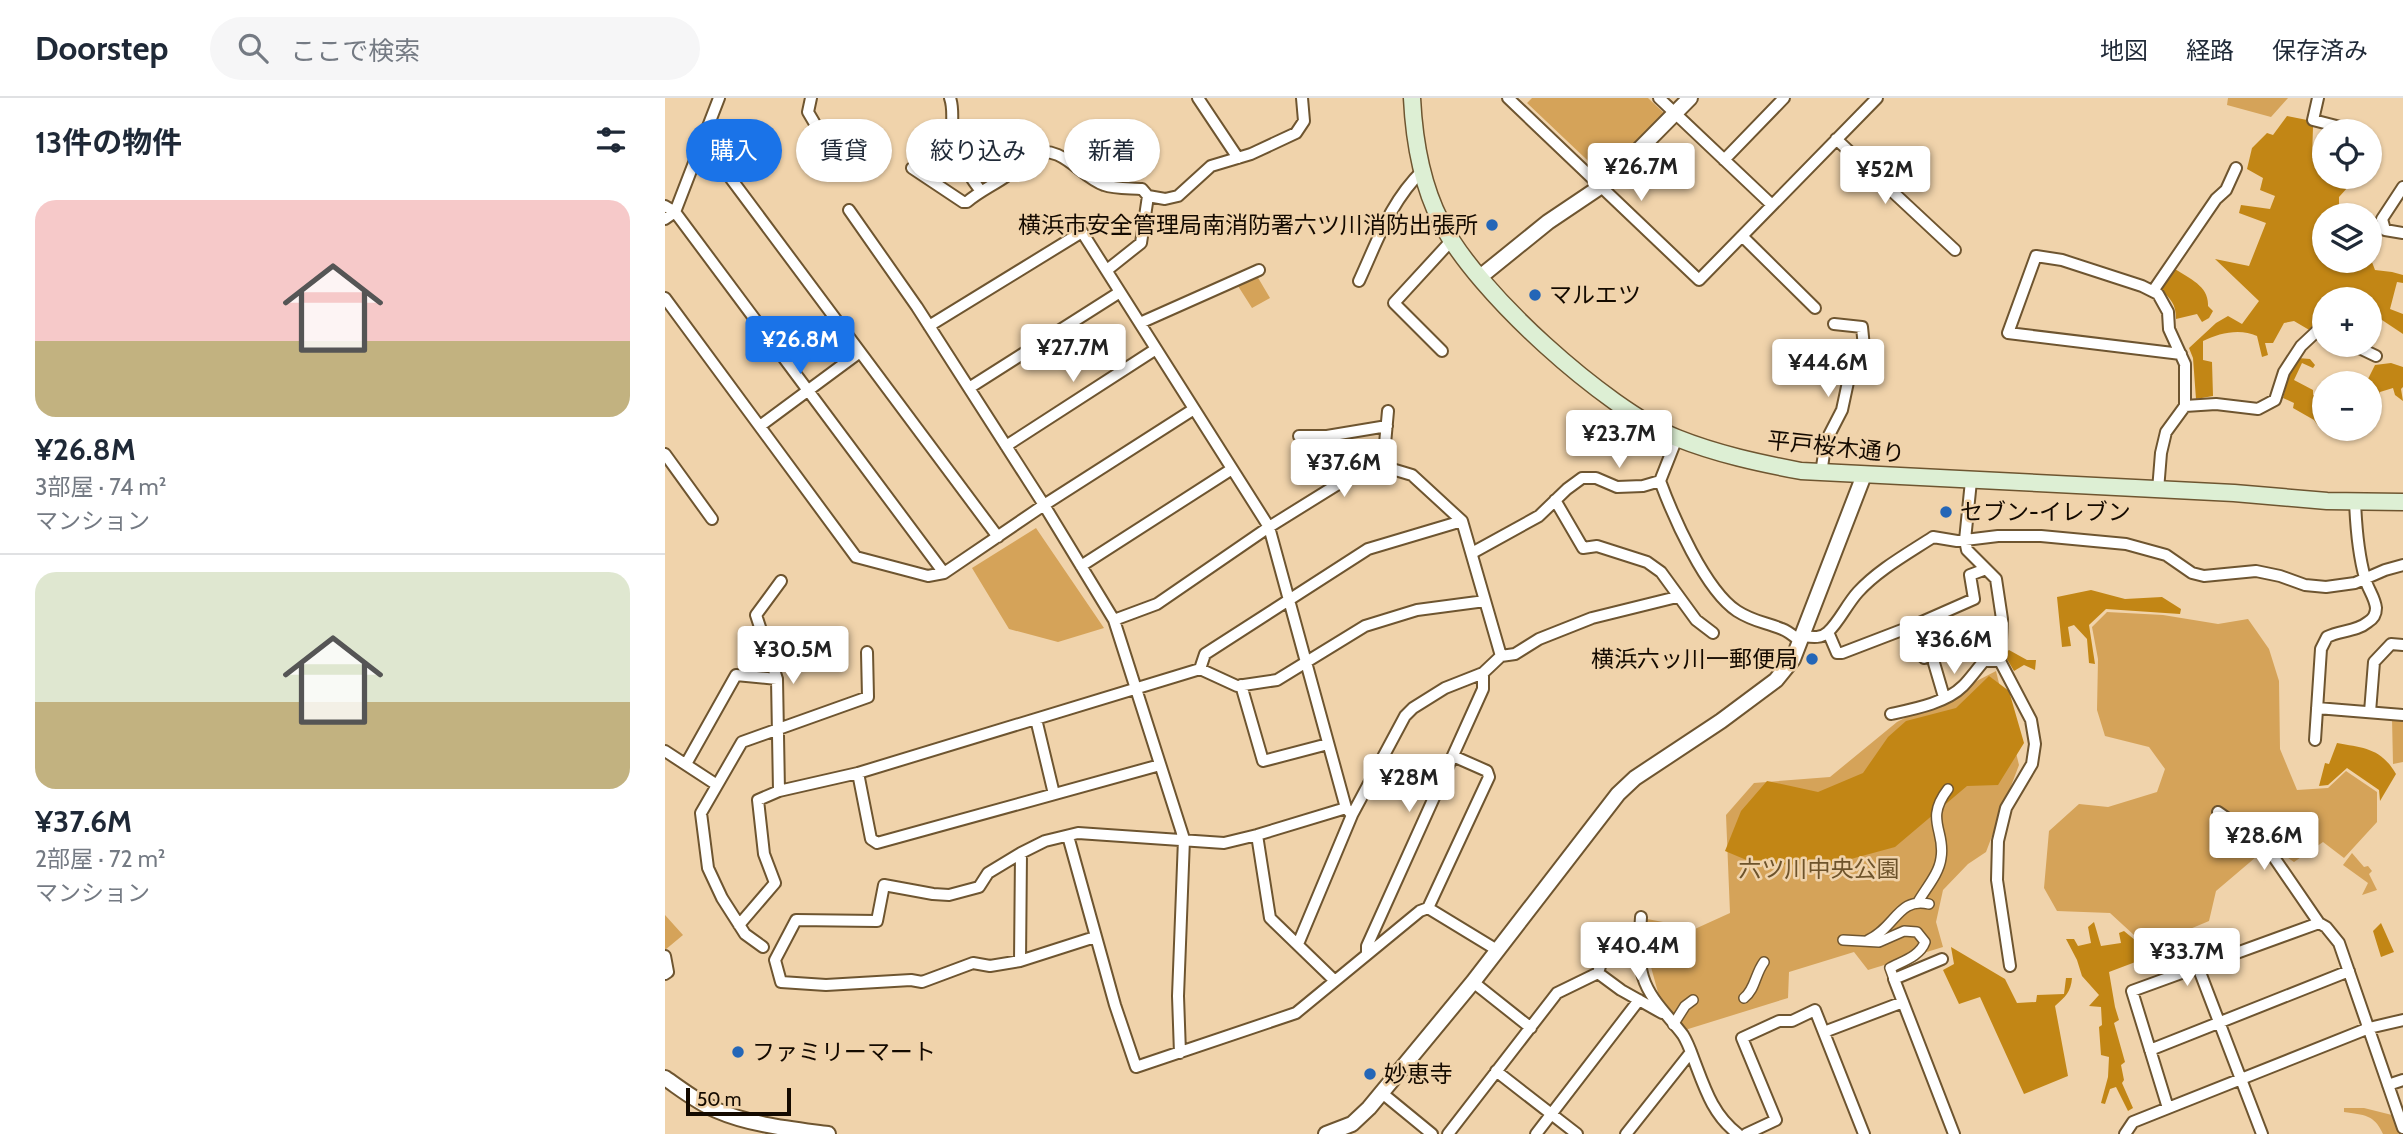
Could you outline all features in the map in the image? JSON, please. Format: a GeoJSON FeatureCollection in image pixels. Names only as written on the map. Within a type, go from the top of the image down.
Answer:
{"type":"FeatureCollection","features":[{"type":"Feature","properties":{"kind":"main road","name":"平戸桜木通り"},"geometry":{"type":"LineString","coordinates":[[1412,98],[1423,170],[1440,220],[1451,241],[1500,300],[1573,368],[1630,411],[1677,438],[1761,464],[1821,473],[2403,502]]}},
{"type":"Feature","properties":{"kind":"street"},"geometry":{"type":"LineString","coordinates":[[711,119],[719,98]]}},
{"type":"Feature","properties":{"kind":"street"},"geometry":{"type":"LineString","coordinates":[[811,98],[808,112],[812,119]]}},
{"type":"Feature","properties":{"kind":"street"},"geometry":{"type":"LineString","coordinates":[[950,98],[953,131],[966,172],[980,190]]}},
{"type":"Feature","properties":{"kind":"street"},"geometry":{"type":"LineString","coordinates":[[1198,98],[1238,158]]}},
{"type":"Feature","properties":{"kind":"street"},"geometry":{"type":"LineString","coordinates":[[1099,182],[1104,185],[1142,189],[1148,196],[1165,199],[1178,195],[1211,166],[1238,158],[1296,132],[1304,121],[1302,98]]}},
{"type":"Feature","properties":{"kind":"street"},"geometry":{"type":"LineString","coordinates":[[1659,98],[1772,205]]}},
{"type":"Feature","properties":{"kind":"street"},"geometry":{"type":"LineString","coordinates":[[1480,277],[1548,222],[1601,186],[1690,98]]}},
{"type":"Feature","properties":{"kind":"street"},"geometry":{"type":"LineString","coordinates":[[1724,160],[1784,98]]}},
{"type":"Feature","properties":{"kind":"street"},"geometry":{"type":"LineString","coordinates":[[1514,100],[1699,280],[1877,98]]}},
{"type":"Feature","properties":{"kind":"street"},"geometry":{"type":"LineString","coordinates":[[2313,119],[2318,98]]}},
{"type":"Feature","properties":{"kind":"street"},"geometry":{"type":"LineString","coordinates":[[1836,139],[1955,250]]}},
{"type":"Feature","properties":{"kind":"street"},"geometry":{"type":"LineString","coordinates":[[933,182],[967,202],[980,190],[1008,175],[1030,154],[1054,153],[1064,158]]}},
{"type":"Feature","properties":{"kind":"street"},"geometry":{"type":"LineString","coordinates":[[2153,291],[2216,199],[2226,190],[2236,168]]}},
{"type":"Feature","properties":{"kind":"street"},"geometry":{"type":"LineString","coordinates":[[1359,281],[1397,200],[1423,170]]}},
{"type":"Feature","properties":{"kind":"street"},"geometry":{"type":"LineString","coordinates":[[665,219],[686,175]]}},
{"type":"Feature","properties":{"kind":"street"},"geometry":{"type":"LineString","coordinates":[[733,182],[997,537]]}},
{"type":"Feature","properties":{"kind":"street"},"geometry":{"type":"LineString","coordinates":[[2403,187],[2382,219],[2385,230],[2403,233]]}},
{"type":"Feature","properties":{"kind":"street"},"geometry":{"type":"LineString","coordinates":[[1107,270],[1141,243],[1148,196]]}},
{"type":"Feature","properties":{"kind":"street"},"geometry":{"type":"LineString","coordinates":[[670,209],[944,573]]}},
{"type":"Feature","properties":{"kind":"street"},"geometry":{"type":"LineString","coordinates":[[849,210],[929,326],[1114,620],[1184,839],[1178,996],[1180,1053]]}},
{"type":"Feature","properties":{"kind":"street"},"geometry":{"type":"LineString","coordinates":[[929,326],[1082,232],[1269,527],[1349,811]]}},
{"type":"Feature","properties":{"kind":"street"},"geometry":{"type":"LineString","coordinates":[[1742,236],[1815,308]]}},
{"type":"Feature","properties":{"kind":"street"},"geometry":{"type":"LineString","coordinates":[[1442,351],[1394,303],[1451,241]]}},
{"type":"Feature","properties":{"kind":"street"},"geometry":{"type":"LineString","coordinates":[[2158,490],[2166,432],[2185,406],[2185,364],[2181,354],[2169,329],[2168,312],[2158,294],[2143,286],[2062,260],[2036,256],[2008,333],[2181,354]]}},
{"type":"Feature","properties":{"kind":"street"},"geometry":{"type":"LineString","coordinates":[[1140,323],[1259,271]]}},
{"type":"Feature","properties":{"kind":"street"},"geometry":{"type":"LineString","coordinates":[[969,388],[1120,292]]}},
{"type":"Feature","properties":{"kind":"street"},"geometry":{"type":"LineString","coordinates":[[665,298],[856,557],[928,576],[944,573],[1194,409]]}},
{"type":"Feature","properties":{"kind":"street"},"geometry":{"type":"LineString","coordinates":[[1821,473],[1826,440],[1842,410],[1849,382],[1865,357],[1862,327],[1835,324]]}},
{"type":"Feature","properties":{"kind":"street"},"geometry":{"type":"LineString","coordinates":[[2185,406],[2215,404],[2258,409],[2275,400],[2284,372],[2301,346],[2312,336]]}},
{"type":"Feature","properties":{"kind":"street"},"geometry":{"type":"LineString","coordinates":[[1006,446],[1156,349]]}},
{"type":"Feature","properties":{"kind":"street"},"geometry":{"type":"LineString","coordinates":[[760,426],[860,352]]}},
{"type":"Feature","properties":{"kind":"street"},"geometry":{"type":"LineString","coordinates":[[1383,466],[1388,411]]}},
{"type":"Feature","properties":{"kind":"street"},"geometry":{"type":"LineString","coordinates":[[1299,436],[1327,436],[1387,426]]}},
{"type":"Feature","properties":{"kind":"street"},"geometry":{"type":"LineString","coordinates":[[1677,438],[1660,481],[1677,521],[1710,583],[1734,609],[1760,624],[1784,629],[1801,638],[1819,637],[1828,632],[1860,590],[1893,562],[1933,537],[1957,541],[1998,536],[2041,536],[2126,544],[2166,555],[2192,573],[2204,576],[2256,572],[2280,576],[2305,585],[2326,587],[2365,579],[2403,565]]}},
{"type":"Feature","properties":{"kind":"street"},"geometry":{"type":"LineString","coordinates":[[665,454],[712,519]]}},
{"type":"Feature","properties":{"kind":"street"},"geometry":{"type":"LineString","coordinates":[[1114,620],[1157,604],[1269,527],[1372,463],[1412,475],[1462,521],[1501,656]]}},
{"type":"Feature","properties":{"kind":"street"},"geometry":{"type":"LineString","coordinates":[[1081,566],[1232,469]]}},
{"type":"Feature","properties":{"kind":"street"},"geometry":{"type":"LineString","coordinates":[[1326,1134],[1358,1120],[1382,1093],[1473,982],[1618,794],[1635,778],[1721,721],[1776,680],[1793,659],[1864,475]]}},
{"type":"Feature","properties":{"kind":"street"},"geometry":{"type":"LineString","coordinates":[[1472,553],[1539,516],[1582,478],[1596,478],[1617,487],[1643,486],[1660,481]]}},
{"type":"Feature","properties":{"kind":"street"},"geometry":{"type":"LineString","coordinates":[[1971,481],[1965,540],[1967,550],[1996,579],[2002,619],[2000,661],[2031,720],[2035,744],[2032,764],[2006,808],[1997,841],[1997,880],[2010,966]]}},
{"type":"Feature","properties":{"kind":"street"},"geometry":{"type":"LineString","coordinates":[[1555,500],[1583,548],[1597,546],[1647,562],[1661,572],[1696,620],[1713,633]]}},
{"type":"Feature","properties":{"kind":"street"},"geometry":{"type":"LineString","coordinates":[[2315,740],[2321,649],[2327,637],[2369,622],[2376,609],[2365,579],[2357,535],[2355,501]]}},
{"type":"Feature","properties":{"kind":"street"},"geometry":{"type":"LineString","coordinates":[[1200,669],[1205,654],[1368,549],[1462,521]]}},
{"type":"Feature","properties":{"kind":"street"},"geometry":{"type":"LineString","coordinates":[[1828,632],[1837,653],[1842,653],[1915,625],[1974,598],[1970,575],[1986,569]]}},
{"type":"Feature","properties":{"kind":"street"},"geometry":{"type":"LineString","coordinates":[[779,791],[777,679],[756,615],[781,581]]}},
{"type":"Feature","properties":{"kind":"street"},"geometry":{"type":"LineString","coordinates":[[1298,944],[1349,811],[1405,716],[1413,708],[1444,688],[1483,673],[1501,656],[1515,654],[1539,639],[1592,618],[1677,597]]}},
{"type":"Feature","properties":{"kind":"street"},"geometry":{"type":"LineString","coordinates":[[739,925],[775,883],[764,854],[758,800],[779,791],[858,773],[1200,669],[1237,686],[1277,680],[1365,626],[1417,610],[1485,601]]}},
{"type":"Feature","properties":{"kind":"street"},"geometry":{"type":"LineString","coordinates":[[1915,625],[1944,697]]}},
{"type":"Feature","properties":{"kind":"street"},"geometry":{"type":"LineString","coordinates":[[2370,712],[2374,662],[2391,644],[2403,645]]}},
{"type":"Feature","properties":{"kind":"street"},"geometry":{"type":"LineString","coordinates":[[763,947],[745,934],[722,898],[708,868],[701,813],[742,742],[868,697],[867,652]]}},
{"type":"Feature","properties":{"kind":"street"},"geometry":{"type":"LineString","coordinates":[[1891,714],[1944,697],[1961,688],[1984,661],[2000,661]]}},
{"type":"Feature","properties":{"kind":"street"},"geometry":{"type":"LineString","coordinates":[[1367,953],[1367,946],[1483,689],[1483,673]]}},
{"type":"Feature","properties":{"kind":"street"},"geometry":{"type":"LineString","coordinates":[[686,764],[736,675],[777,679]]}},
{"type":"Feature","properties":{"kind":"street"},"geometry":{"type":"LineString","coordinates":[[1241,685],[1263,761],[1328,744]]}},
{"type":"Feature","properties":{"kind":"street"},"geometry":{"type":"LineString","coordinates":[[2317,708],[2403,715]]}},
{"type":"Feature","properties":{"kind":"street"},"geometry":{"type":"LineString","coordinates":[[1036,719],[1054,794]]}},
{"type":"Feature","properties":{"kind":"street"},"geometry":{"type":"LineString","coordinates":[[665,751],[717,785]]}},
{"type":"Feature","properties":{"kind":"street"},"geometry":{"type":"LineString","coordinates":[[1068,836],[1115,1005],[1136,1067],[1296,1013],[1367,953],[1420,911],[1428,908],[1489,777],[1487,771],[1453,756]]}},
{"type":"Feature","properties":{"kind":"street"},"geometry":{"type":"LineString","coordinates":[[858,773],[871,839],[877,843],[1160,765]]}},
{"type":"Feature","properties":{"kind":"street"},"geometry":{"type":"LineString","coordinates":[[1918,902],[1938,869],[1942,855],[1936,826],[1937,813],[1939,803],[1948,789]]}},
{"type":"Feature","properties":{"kind":"street"},"geometry":{"type":"LineString","coordinates":[[1095,937],[1020,961],[990,966],[973,963],[922,982],[911,980],[826,985],[781,982],[775,960],[796,920],[877,921],[884,885],[949,895],[979,887],[988,873],[1045,841],[1078,833],[1224,843],[1349,811]]}},
{"type":"Feature","properties":{"kind":"street"},"geometry":{"type":"LineString","coordinates":[[2218,812],[2251,835],[2273,856],[2319,923],[2326,927],[2339,943],[2403,1128]]}},
{"type":"Feature","properties":{"kind":"street"},"geometry":{"type":"LineString","coordinates":[[1257,835],[1271,918],[1334,980]]}},
{"type":"Feature","properties":{"kind":"street"},"geometry":{"type":"LineString","coordinates":[[1020,961],[1021,853]]}},
{"type":"Feature","properties":{"kind":"street"},"geometry":{"type":"LineString","coordinates":[[1867,941],[1881,934],[1904,907],[1918,902],[1929,904]]}},
{"type":"Feature","properties":{"kind":"street"},"geometry":{"type":"LineString","coordinates":[[1428,908],[1497,950]]}},
{"type":"Feature","properties":{"kind":"street"},"geometry":{"type":"LineString","coordinates":[[1641,917],[1643,976],[1664,1014],[1684,1037],[1719,1117],[1738,1134]]}},
{"type":"Feature","properties":{"kind":"street"},"geometry":{"type":"LineString","coordinates":[[2168,1108],[2132,991],[2319,923]]}},
{"type":"Feature","properties":{"kind":"street"},"geometry":{"type":"LineString","coordinates":[[1843,940],[1886,940],[1910,930],[1922,936],[1924,942],[1918,954],[1890,968],[1954,1134]]}},
{"type":"Feature","properties":{"kind":"street"},"geometry":{"type":"LineString","coordinates":[[1448,1134],[1557,993],[1598,973],[1610,932]]}},
{"type":"Feature","properties":{"kind":"street"},"geometry":{"type":"LineString","coordinates":[[665,956],[668,971],[665,974]]}},
{"type":"Feature","properties":{"kind":"street"},"geometry":{"type":"LineString","coordinates":[[1894,979],[1942,959]]}},
{"type":"Feature","properties":{"kind":"street"},"geometry":{"type":"LineString","coordinates":[[1744,998],[1750,994],[1756,972],[1764,962]]}},
{"type":"Feature","properties":{"kind":"street"},"geometry":{"type":"LineString","coordinates":[[2198,967],[2262,1134]]}},
{"type":"Feature","properties":{"kind":"street"},"geometry":{"type":"LineString","coordinates":[[2150,1050],[2349,971]]}},
{"type":"Feature","properties":{"kind":"street"},"geometry":{"type":"LineString","coordinates":[[1598,973],[1664,1014]]}},
{"type":"Feature","properties":{"kind":"street"},"geometry":{"type":"LineString","coordinates":[[1473,982],[1531,1028]]}},
{"type":"Feature","properties":{"kind":"street"},"geometry":{"type":"LineString","coordinates":[[1536,1134],[1639,1000]]}},
{"type":"Feature","properties":{"kind":"street"},"geometry":{"type":"LineString","coordinates":[[1673,1025],[1685,1006],[1693,1000]]}},
{"type":"Feature","properties":{"kind":"street"},"geometry":{"type":"LineString","coordinates":[[1824,1032],[1903,1002]]}},
{"type":"Feature","properties":{"kind":"street"},"geometry":{"type":"LineString","coordinates":[[1746,1134],[1776,1120],[1742,1038],[1779,1021],[1792,1021],[1815,1010],[1864,1134]]}},
{"type":"Feature","properties":{"kind":"street"},"geometry":{"type":"LineString","coordinates":[[2125,1134],[2133,1122],[2369,1028],[2403,1020]]}},
{"type":"Feature","properties":{"kind":"street"},"geometry":{"type":"LineString","coordinates":[[1626,1134],[1691,1052]]}},
{"type":"Feature","properties":{"kind":"street"},"geometry":{"type":"LineString","coordinates":[[1496,1070],[1577,1134]]}},
{"type":"Feature","properties":{"kind":"street"},"geometry":{"type":"LineString","coordinates":[[665,1078],[717,1111],[789,1131],[828,1134]]}},
{"type":"Feature","properties":{"kind":"street"},"geometry":{"type":"LineString","coordinates":[[2388,1084],[2403,1080]]}},
{"type":"Feature","properties":{"kind":"street"},"geometry":{"type":"LineString","coordinates":[[1382,1093],[1431,1134]]}},
{"type":"Feature","properties":{"kind":"street"},"geometry":{"type":"LineString","coordinates":[[2133,1122],[2138,1134]]}},
{"type":"Feature","properties":{"kind":"green space"},"geometry":{"type":"Polygon","coordinates":[[[1532,98],[1648,98],[1665,114],[1604,176],[1527,103],[1532,98]]]}},
{"type":"Feature","properties":{"kind":"green space"},"geometry":{"type":"Polygon","coordinates":[[[2228,98],[2288,98],[2271,117],[2227,105],[2228,98]]]}},
{"type":"Feature","properties":{"kind":"green space"},"geometry":{"type":"Polygon","coordinates":[[[1257,276],[1270,298],[1252,308],[1238,286],[1257,276]]]}},
{"type":"Feature","properties":{"kind":"green space"},"geometry":{"type":"Polygon","coordinates":[[[1036,528],[1104,628],[1058,642],[1009,629],[972,568],[1036,528]]]}},
{"type":"Feature","properties":{"kind":"green space"},"geometry":{"type":"Polygon","coordinates":[[[2107,612],[2163,615],[2218,624],[2248,619],[2269,649],[2279,681],[2280,749],[2297,790],[2328,788],[2346,771],[2377,792],[2377,822],[2344,858],[2323,842],[2294,862],[2281,853],[2256,857],[2216,891],[2209,921],[2147,947],[2110,913],[2057,911],[2044,888],[2049,831],[2079,804],[2108,807],[2157,792],[2165,769],[2149,747],[2105,736],[2097,710],[2098,659],[2092,627],[2107,612]]]}},
{"type":"Feature","properties":{"kind":"green space","name":"六ツ川中央公園"},"geometry":{"type":"Polygon","coordinates":[[[1996,671],[2019,765],[1986,852],[1968,864],[1943,890],[1936,922],[1943,947],[1868,970],[1854,952],[1789,972],[1788,998],[1685,1030],[1659,996],[1646,949],[1647,919],[1663,922],[1686,933],[1730,913],[1726,815],[1754,783],[1830,777],[1897,722],[1996,671]]]}},
{"type":"Feature","properties":{"kind":"green space"},"geometry":{"type":"Polygon","coordinates":[[[2392,718],[2403,719],[2403,762],[2393,764],[2392,718]]]}},
{"type":"Feature","properties":{"kind":"green space"},"geometry":{"type":"Polygon","coordinates":[[[2352,853],[2364,867],[2368,866],[2372,871],[2369,874],[2377,890],[2362,895],[2368,883],[2343,865],[2352,853]]]}},
{"type":"Feature","properties":{"kind":"green space"},"geometry":{"type":"Polygon","coordinates":[[[665,915],[683,935],[665,950],[665,915]]]}},
{"type":"Feature","properties":{"kind":"green space"},"geometry":{"type":"Polygon","coordinates":[[[2344,1108],[2364,1108],[2392,1115],[2399,1134],[2383,1134],[2372,1119],[2344,1112],[2344,1108]]]}},
{"type":"Feature","properties":{"kind":"shaded area"},"geometry":{"type":"Polygon","coordinates":[[[2287,116],[2307,120],[2312,126],[2312,189],[2346,189],[2339,197],[2339,203],[2312,203],[2312,273],[2382,273],[2382,271],[2403,275],[2403,283],[2397,282],[2390,309],[2403,314],[2403,334],[2382,320],[2382,287],[2312,287],[2312,331],[2294,321],[2284,323],[2273,343],[2265,343],[2268,355],[2262,357],[2257,336],[2244,332],[2230,332],[2203,341],[2203,360],[2212,362],[2213,396],[2196,399],[2193,358],[2189,348],[2216,323],[2228,316],[2242,324],[2259,301],[2215,259],[2249,266],[2266,223],[2239,213],[2241,205],[2270,209],[2275,196],[2260,190],[2263,178],[2247,169],[2252,148],[2267,133],[2273,135],[2287,116]]]}},
{"type":"Feature","properties":{"kind":"shaded area"},"geometry":{"type":"Polygon","coordinates":[[[2175,269],[2202,288],[2208,306],[2213,311],[2209,318],[2202,322],[2197,314],[2176,319],[2172,302],[2160,289],[2175,269]]]}},
{"type":"Feature","properties":{"kind":"shaded area"},"geometry":{"type":"Polygon","coordinates":[[[2298,358],[2310,359],[2315,365],[2313,368],[2302,363],[2294,380],[2312,389],[2312,419],[2293,408],[2294,403],[2283,398],[2290,371],[2298,358]]]}},
{"type":"Feature","properties":{"kind":"shaded area"},"geometry":{"type":"Polygon","coordinates":[[[2391,363],[2403,367],[2403,401],[2395,395],[2393,388],[2382,391],[2382,371],[2372,371],[2375,365],[2391,363]]]}},
{"type":"Feature","properties":{"kind":"shaded area"},"geometry":{"type":"Polygon","coordinates":[[[2091,590],[2125,599],[2162,597],[2181,609],[2180,614],[2106,609],[2089,625],[2095,664],[2089,663],[2087,639],[2074,625],[2068,627],[2071,646],[2062,647],[2057,597],[2091,590]]]}},
{"type":"Feature","properties":{"kind":"shaded area"},"geometry":{"type":"Polygon","coordinates":[[[2009,650],[2027,660],[2036,660],[2035,670],[2024,665],[2014,671],[2004,654],[2009,650]]]}},
{"type":"Feature","properties":{"kind":"shaded area"},"geometry":{"type":"Polygon","coordinates":[[[1989,676],[2009,691],[2024,743],[1998,785],[1967,786],[1895,847],[1829,865],[1756,864],[1725,851],[1741,811],[1767,781],[1818,792],[1863,773],[1888,737],[1906,721],[1956,708],[1989,676]]]}},
{"type":"Feature","properties":{"kind":"shaded area"},"geometry":{"type":"Polygon","coordinates":[[[2337,743],[2371,751],[2390,765],[2396,774],[2380,801],[2379,790],[2347,768],[2328,785],[2319,786],[2325,763],[2329,764],[2337,743]]]}},
{"type":"Feature","properties":{"kind":"shaded area"},"geometry":{"type":"Polygon","coordinates":[[[2094,922],[2101,946],[2121,943],[2119,933],[2124,931],[2147,950],[2174,938],[2175,947],[2109,972],[2119,1020],[2114,1023],[2125,1062],[2121,1065],[2124,1080],[2122,1083],[2133,1108],[2128,1111],[2116,1087],[2110,1089],[2105,1104],[2101,1103],[2108,1077],[2109,1057],[2101,1055],[2101,1007],[2089,1006],[2099,995],[2082,976],[2066,939],[2074,939],[2078,946],[2091,943],[2088,927],[2094,922]]]}},
{"type":"Feature","properties":{"kind":"shaded area"},"geometry":{"type":"Polygon","coordinates":[[[2381,923],[2394,952],[2381,957],[2373,931],[2381,923]]]}},
{"type":"Feature","properties":{"kind":"shaded area"},"geometry":{"type":"Polygon","coordinates":[[[1951,947],[2005,979],[2017,1003],[2036,1002],[2037,995],[2064,994],[2066,978],[2072,978],[2067,994],[2055,1006],[2068,1076],[2024,1094],[1980,997],[1959,1004],[1943,970],[1954,964],[1951,947]]]}},
{"type":"Feature","properties":{"kind":"place","name":"横浜市安全管理局南消防署六ツ川消防出張所"},"geometry":{"type":"Point","coordinates":[1492,225]}},
{"type":"Feature","properties":{"kind":"place","name":"マルエツ"},"geometry":{"type":"Point","coordinates":[1535,295]}},
{"type":"Feature","properties":{"kind":"place","name":"セブン-イレブン"},"geometry":{"type":"Point","coordinates":[1946,512]}},
{"type":"Feature","properties":{"kind":"place","name":"横浜六ッ川一郵便局"},"geometry":{"type":"Point","coordinates":[1812,659]}},
{"type":"Feature","properties":{"kind":"place","name":"ファミリーマート"},"geometry":{"type":"Point","coordinates":[738,1052]}},
{"type":"Feature","properties":{"kind":"place","name":"妙恵寺"},"geometry":{"type":"Point","coordinates":[1370,1074]}}]}
